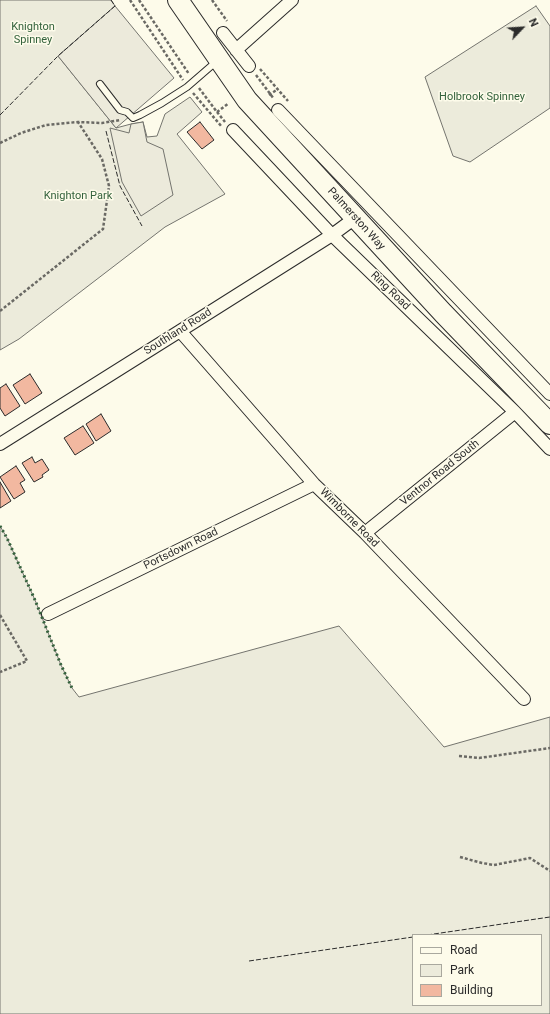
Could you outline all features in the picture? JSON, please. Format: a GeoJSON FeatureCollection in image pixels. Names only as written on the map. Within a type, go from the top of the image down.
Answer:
{"type":"FeatureCollection","features":[{"type":"Feature","properties":{"kind":"highway","name":"Palmerston Way"},"geometry":{"type":"LineString","coordinates":[[178,0],[228,54],[248,100],[442,313],[550,424]]}},
{"type":"Feature","properties":{"kind":"street"},"geometry":{"type":"LineString","coordinates":[[228,54],[292,0]]}},
{"type":"Feature","properties":{"kind":"street"},"geometry":{"type":"LineString","coordinates":[[223,33],[228,54],[249,66]]}},
{"type":"Feature","properties":{"kind":"street"},"geometry":{"type":"LineString","coordinates":[[278,110],[550,394]]}},
{"type":"Feature","properties":{"kind":"street","name":"Ring Road"},"geometry":{"type":"LineString","coordinates":[[233,130],[332,235],[515,412],[550,449]]}},
{"type":"Feature","properties":{"kind":"street","name":"Southland Road"},"geometry":{"type":"LineString","coordinates":[[0,444],[332,235],[355,218]]}},
{"type":"Feature","properties":{"kind":"street","name":"Wimborne Road"},"geometry":{"type":"LineString","coordinates":[[180,331],[314,484],[365,533],[524,699]]}},
{"type":"Feature","properties":{"kind":"street","name":"Ventnor Road South"},"geometry":{"type":"LineString","coordinates":[[365,533],[515,412]]}},
{"type":"Feature","properties":{"kind":"street","name":"Portsdown Road"},"geometry":{"type":"LineString","coordinates":[[48,614],[314,484]]}},
{"type":"Feature","properties":{"kind":"lane"},"geometry":{"type":"LineString","coordinates":[[100,84],[120,110],[127,112],[133,118],[162,104],[187,87],[228,54]]}},
{"type":"Feature","properties":{"kind":"path"},"geometry":{"type":"LineString","coordinates":[[130,0],[187,87],[229,134],[233,130]]}},
{"type":"Feature","properties":{"kind":"path"},"geometry":{"type":"LineString","coordinates":[[139,0],[217,112]]}},
{"type":"Feature","properties":{"kind":"path"},"geometry":{"type":"LineString","coordinates":[[278,89],[270,94],[249,66],[255,62],[278,89],[293,107]]}},
{"type":"Feature","properties":{"kind":"path"},"geometry":{"type":"LineString","coordinates":[[0,143],[21,133],[46,125],[78,122],[102,123],[133,118]]}},
{"type":"Feature","properties":{"kind":"path"},"geometry":{"type":"LineString","coordinates":[[0,311],[104,229],[109,186],[102,159],[78,122]]}},
{"type":"Feature","properties":{"kind":"path"},"geometry":{"type":"LineString","coordinates":[[0,615],[27,661],[0,672]]}},
{"type":"Feature","properties":{"kind":"path"},"geometry":{"type":"LineString","coordinates":[[459,756],[479,758],[550,748]]}},
{"type":"Feature","properties":{"kind":"path"},"geometry":{"type":"LineString","coordinates":[[460,857],[494,865],[530,858],[550,871]]}},
{"type":"Feature","properties":{"kind":"green space","name":"Knighton Park"},"geometry":{"type":"Polygon","coordinates":[[[0,0],[111,0],[115,6],[58,56],[116,128],[143,122],[147,137],[157,136],[165,114],[190,97],[202,112],[177,134],[225,194],[165,227],[19,339],[0,350],[0,0]]]}},
{"type":"Feature","properties":{"kind":"green space","name":"Holbrook Spinney"},"geometry":{"type":"Polygon","coordinates":[[[536,6],[550,26],[550,108],[470,162],[453,156],[425,77],[536,6]]]}},
{"type":"Feature","properties":{"kind":"green space"},"geometry":{"type":"Polygon","coordinates":[[[0,526],[35,600],[61,665],[72,688],[79,697],[339,626],[444,747],[550,717],[550,1014],[0,1014],[0,526]]]}},
{"type":"Feature","properties":{"kind":"shaded area"},"geometry":{"type":"Polygon","coordinates":[[[115,6],[174,78],[116,128],[58,56],[115,6]]]}},
{"type":"Feature","properties":{"kind":"shaded area"},"geometry":{"type":"Polygon","coordinates":[[[143,122],[147,142],[163,149],[173,195],[141,216],[122,182],[110,128],[129,133],[131,124],[143,122]]]}},
{"type":"Feature","properties":{"kind":"building"},"geometry":{"type":"Polygon","coordinates":[[[200,122],[214,140],[202,149],[187,132],[200,122]]]}},
{"type":"Feature","properties":{"kind":"building"},"geometry":{"type":"Polygon","coordinates":[[[30,374],[42,393],[25,404],[13,385],[30,374]]]}},
{"type":"Feature","properties":{"kind":"building"},"geometry":{"type":"Polygon","coordinates":[[[6,384],[20,406],[5,416],[0,408],[0,388],[6,384]]]}},
{"type":"Feature","properties":{"kind":"building"},"geometry":{"type":"Polygon","coordinates":[[[101,414],[111,431],[96,441],[86,424],[101,414]]]}},
{"type":"Feature","properties":{"kind":"building"},"geometry":{"type":"Polygon","coordinates":[[[83,426],[94,443],[75,455],[64,438],[83,426]]]}},
{"type":"Feature","properties":{"kind":"building"},"geometry":{"type":"Polygon","coordinates":[[[32,457],[35,463],[42,459],[49,470],[42,475],[43,477],[34,482],[22,463],[32,457]]]}},
{"type":"Feature","properties":{"kind":"building"},"geometry":{"type":"Polygon","coordinates":[[[16,466],[25,480],[20,483],[25,492],[14,499],[0,477],[16,466]]]}},
{"type":"Feature","properties":{"kind":"building"},"geometry":{"type":"Polygon","coordinates":[[[0,482],[11,501],[0,508],[0,482]]]}},
{"type":"Feature","properties":{"kind":"hedge"},"geometry":{"type":"LineString","coordinates":[[0,526],[35,600],[61,665],[72,688]]}},
{"type":"Feature","properties":{"kind":"fence"},"geometry":{"type":"LineString","coordinates":[[0,115],[58,56],[115,6],[111,0]]}},
{"type":"Feature","properties":{"kind":"fence"},"geometry":{"type":"LineString","coordinates":[[106,131],[120,186],[142,226]]}},
{"type":"Feature","properties":{"kind":"fence"},"geometry":{"type":"LineString","coordinates":[[434,934],[550,917]]}},
{"type":"Feature","properties":{"kind":"fence"},"geometry":{"type":"LineString","coordinates":[[249,961],[412,937]]}},
{"type":"Feature","properties":{"kind":"park label","name":"Knighton Spinney"},"geometry":{"type":"Point","coordinates":[33,33]}}]}
